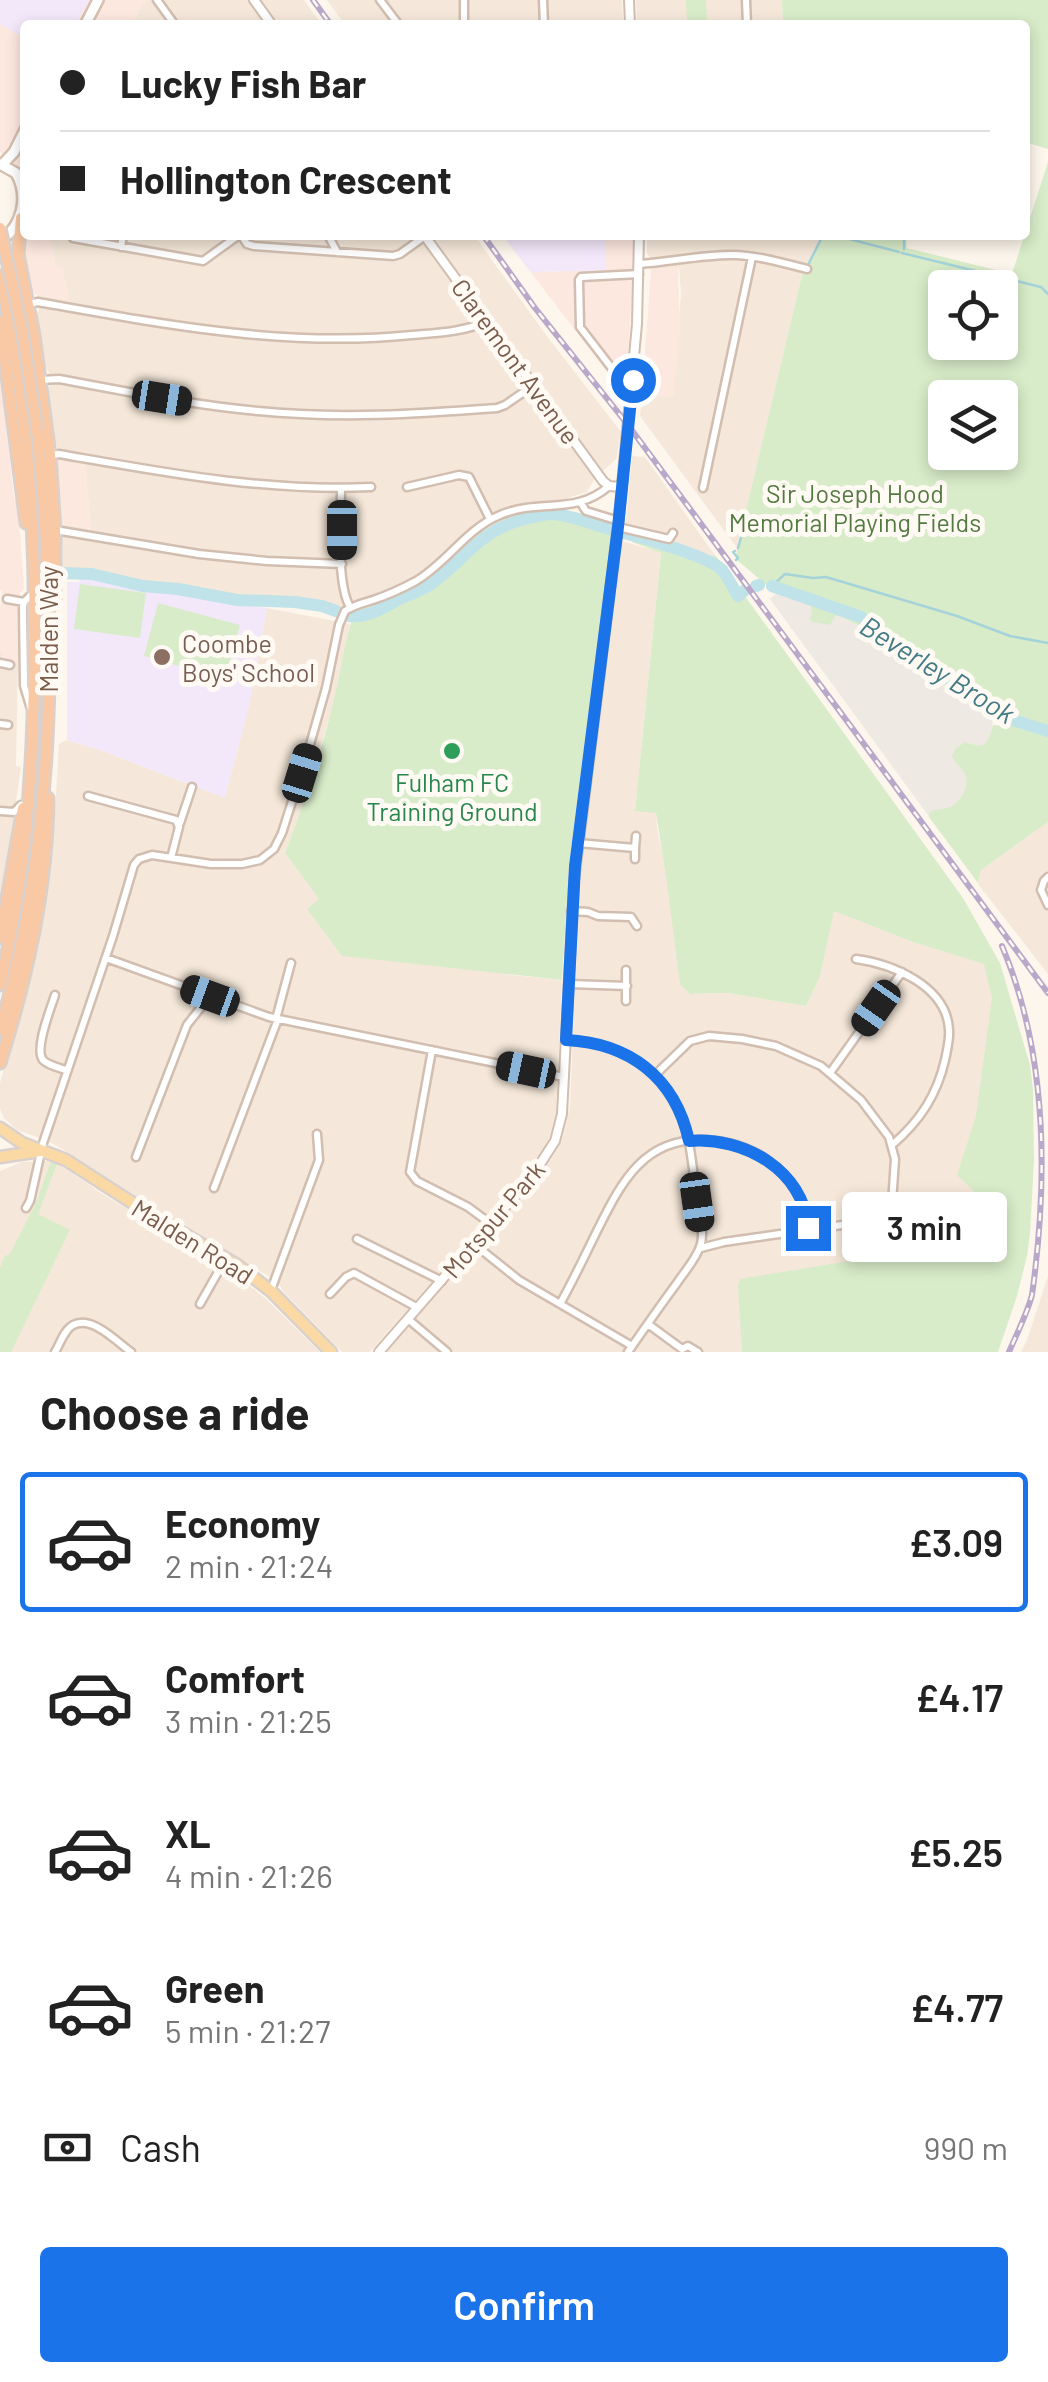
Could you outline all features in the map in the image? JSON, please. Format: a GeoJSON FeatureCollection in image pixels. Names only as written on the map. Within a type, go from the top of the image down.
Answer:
{"type":"FeatureCollection","features":[{"type":"Feature","properties":{"kind":"highway","name":"Malden Way"},"geometry":{"type":"LineString","coordinates":[[0,228],[22,329],[31,432],[35,587],[33,758],[20,882],[0,986]]}},
{"type":"Feature","properties":{"kind":"highway"},"geometry":{"type":"LineString","coordinates":[[20,230],[18,254],[50,456],[55,530],[55,604],[50,630]]}},
{"type":"Feature","properties":{"kind":"highway","name":"Malden Way"},"geometry":{"type":"LineString","coordinates":[[0,276],[46,527],[50,630],[46,757],[30,899],[0,1030]]}},
{"type":"Feature","properties":{"kind":"highway"},"geometry":{"type":"LineString","coordinates":[[0,321],[35,587]]}},
{"type":"Feature","properties":{"kind":"highway"},"geometry":{"type":"LineString","coordinates":[[0,1063],[24,980],[40,902],[48,811],[46,757]]}},
{"type":"Feature","properties":{"kind":"highway"},"geometry":{"type":"LineString","coordinates":[[0,938],[33,758]]}},
{"type":"Feature","properties":{"kind":"main road"},"geometry":{"type":"LineString","coordinates":[[20,140],[1,165],[16,173],[20,182]]}},
{"type":"Feature","properties":{"kind":"main road"},"geometry":{"type":"LineString","coordinates":[[0,241],[20,219]]}},
{"type":"Feature","properties":{"kind":"main road","name":"Malden Road"},"geometry":{"type":"LineString","coordinates":[[0,1128],[16,1140],[66,1160],[226,1258],[270,1291],[330,1352]]}},
{"type":"Feature","properties":{"kind":"main road"},"geometry":{"type":"LineString","coordinates":[[0,1157],[41,1151]]}},
{"type":"Feature","properties":{"kind":"street"},"geometry":{"type":"LineString","coordinates":[[157,0],[172,20]]}},
{"type":"Feature","properties":{"kind":"street"},"geometry":{"type":"LineString","coordinates":[[380,0],[395,20]]}},
{"type":"Feature","properties":{"kind":"street"},"geometry":{"type":"LineString","coordinates":[[83,240],[202,261],[233,240]]}},
{"type":"Feature","properties":{"kind":"street"},"geometry":{"type":"LineString","coordinates":[[121,247],[122,240]]}},
{"type":"Feature","properties":{"kind":"street"},"geometry":{"type":"LineString","coordinates":[[245,240],[250,246],[396,255],[418,240]]}},
{"type":"Feature","properties":{"kind":"street"},"geometry":{"type":"LineString","coordinates":[[331,240],[337,252]]}},
{"type":"Feature","properties":{"kind":"street","name":"Claremont Avenue"},"geometry":{"type":"LineString","coordinates":[[427,240],[609,486]]}},
{"type":"Feature","properties":{"kind":"street","name":"Motspur Park"},"geometry":{"type":"LineString","coordinates":[[380,1352],[533,1175],[555,1141],[561,1123],[571,912],[633,380],[639,240]]}},
{"type":"Feature","properties":{"kind":"street"},"geometry":{"type":"LineString","coordinates":[[639,264],[702,256],[752,256],[807,269]]}},
{"type":"Feature","properties":{"kind":"street"},"geometry":{"type":"LineString","coordinates":[[704,488],[752,256]]}},
{"type":"Feature","properties":{"kind":"street"},"geometry":{"type":"LineString","coordinates":[[633,380],[617,375],[580,327],[580,277],[640,274]]}},
{"type":"Feature","properties":{"kind":"street"},"geometry":{"type":"LineString","coordinates":[[28,304],[38,302],[235,334],[308,340],[431,334],[486,321]]}},
{"type":"Feature","properties":{"kind":"street"},"geometry":{"type":"LineString","coordinates":[[40,380],[59,379],[254,411],[329,415],[498,408],[534,386]]}},
{"type":"Feature","properties":{"kind":"street"},"geometry":{"type":"LineString","coordinates":[[50,456],[60,454],[230,482],[371,487]]}},
{"type":"Feature","properties":{"kind":"street"},"geometry":{"type":"LineString","coordinates":[[407,487],[468,476],[490,519]]}},
{"type":"Feature","properties":{"kind":"street"},"geometry":{"type":"LineString","coordinates":[[347,610],[415,581],[490,519],[518,508],[572,506],[609,486],[621,487]]}},
{"type":"Feature","properties":{"kind":"street"},"geometry":{"type":"LineString","coordinates":[[26,1208],[66,1070],[134,866],[146,856],[212,864],[260,860],[274,849],[282,833],[347,610],[341,488]]}},
{"type":"Feature","properties":{"kind":"street"},"geometry":{"type":"LineString","coordinates":[[580,503],[586,511],[618,526],[669,539],[673,532]]}},
{"type":"Feature","properties":{"kind":"street"},"geometry":{"type":"LineString","coordinates":[[55,530],[199,554],[342,564]]}},
{"type":"Feature","properties":{"kind":"street","name":"Malden Way"},"geometry":{"type":"LineString","coordinates":[[34,715],[24,686],[24,602],[35,587]]}},
{"type":"Feature","properties":{"kind":"street"},"geometry":{"type":"LineString","coordinates":[[7,599],[24,602]]}},
{"type":"Feature","properties":{"kind":"street"},"geometry":{"type":"LineString","coordinates":[[0,664],[10,665]]}},
{"type":"Feature","properties":{"kind":"street"},"geometry":{"type":"LineString","coordinates":[[171,858],[192,787]]}},
{"type":"Feature","properties":{"kind":"street"},"geometry":{"type":"LineString","coordinates":[[88,796],[179,824]]}},
{"type":"Feature","properties":{"kind":"street"},"geometry":{"type":"LineString","coordinates":[[0,811],[14,812],[24,802]]}},
{"type":"Feature","properties":{"kind":"street"},"geometry":{"type":"LineString","coordinates":[[635,859],[636,836]]}},
{"type":"Feature","properties":{"kind":"street"},"geometry":{"type":"LineString","coordinates":[[578,843],[635,848]]}},
{"type":"Feature","properties":{"kind":"street"},"geometry":{"type":"LineString","coordinates":[[1048,877],[1041,890],[1048,905]]}},
{"type":"Feature","properties":{"kind":"street"},"geometry":{"type":"LineString","coordinates":[[571,912],[630,916],[637,926]]}},
{"type":"Feature","properties":{"kind":"street"},"geometry":{"type":"LineString","coordinates":[[106,958],[277,1019],[565,1077]]}},
{"type":"Feature","properties":{"kind":"street"},"geometry":{"type":"LineString","coordinates":[[856,959],[902,972],[927,989],[942,1006],[949,1027],[934,1095],[918,1119],[892,1145]]}},
{"type":"Feature","properties":{"kind":"street"},"geometry":{"type":"LineString","coordinates":[[214,1188],[277,1019],[292,964]]}},
{"type":"Feature","properties":{"kind":"street"},"geometry":{"type":"LineString","coordinates":[[626,970],[626,1001]]}},
{"type":"Feature","properties":{"kind":"street"},"geometry":{"type":"LineString","coordinates":[[830,1072],[902,972]]}},
{"type":"Feature","properties":{"kind":"street"},"geometry":{"type":"LineString","coordinates":[[569,984],[627,986]]}},
{"type":"Feature","properties":{"kind":"street"},"geometry":{"type":"LineString","coordinates":[[55,995],[40,1054],[46,1062],[66,1070]]}},
{"type":"Feature","properties":{"kind":"street"},"geometry":{"type":"LineString","coordinates":[[136,1158],[186,1029],[210,996]]}},
{"type":"Feature","properties":{"kind":"street"},"geometry":{"type":"LineString","coordinates":[[655,1076],[690,1041],[708,1036],[776,1046],[830,1072],[868,1108],[892,1145],[892,1218]]}},
{"type":"Feature","properties":{"kind":"street"},"geometry":{"type":"LineString","coordinates":[[474,1244],[513,1276],[630,1349],[699,1249],[702,1235],[689,1141],[678,1110],[655,1076],[636,1060],[597,1042],[566,1040]]}},
{"type":"Feature","properties":{"kind":"street"},"geometry":{"type":"LineString","coordinates":[[432,1050],[410,1172],[418,1181],[491,1224]]}},
{"type":"Feature","properties":{"kind":"street"},"geometry":{"type":"LineString","coordinates":[[270,1291],[319,1160],[317,1134]]}},
{"type":"Feature","properties":{"kind":"street"},"geometry":{"type":"LineString","coordinates":[[560,1304],[626,1177],[651,1155],[680,1142],[730,1143],[765,1159],[800,1196],[808,1228]]}},
{"type":"Feature","properties":{"kind":"street"},"geometry":{"type":"LineString","coordinates":[[699,1249],[808,1228],[892,1218],[940,1219]]}},
{"type":"Feature","properties":{"kind":"street"},"geometry":{"type":"LineString","coordinates":[[357,1239],[442,1281]]}},
{"type":"Feature","properties":{"kind":"street"},"geometry":{"type":"LineString","coordinates":[[200,1304],[226,1258]]}},
{"type":"Feature","properties":{"kind":"street"},"geometry":{"type":"LineString","coordinates":[[330,1294],[346,1276],[354,1273],[418,1308]]}},
{"type":"Feature","properties":{"kind":"street"},"geometry":{"type":"LineString","coordinates":[[408,1319],[447,1352]]}},
{"type":"Feature","properties":{"kind":"street"},"geometry":{"type":"LineString","coordinates":[[55,1352],[67,1330],[82,1323],[104,1332],[130,1352]]}},
{"type":"Feature","properties":{"kind":"street"},"geometry":{"type":"LineString","coordinates":[[648,1324],[682,1351],[688,1346],[698,1352]]}},
{"type":"Feature","properties":{"kind":"shaded area"},"geometry":{"type":"Polygon","coordinates":[[[0,0],[147,0],[134,20],[20,20],[20,169],[0,152],[0,0]]]}},
{"type":"Feature","properties":{"kind":"shaded area"},"geometry":{"type":"Polygon","coordinates":[[[0,0],[89,0],[78,20],[20,20],[20,36],[0,24],[0,0]]]}},
{"type":"Feature","properties":{"kind":"shaded area"},"geometry":{"type":"Polygon","coordinates":[[[147,0],[304,0],[318,20],[134,20],[147,0]]]}},
{"type":"Feature","properties":{"kind":"shaded area"},"geometry":{"type":"Polygon","coordinates":[[[327,0],[622,0],[623,20],[341,20],[327,0]]]}},
{"type":"Feature","properties":{"kind":"shaded area"},"geometry":{"type":"Polygon","coordinates":[[[636,0],[782,0],[783,20],[637,20],[636,0]]]}},
{"type":"Feature","properties":{"kind":"shaded area"},"geometry":{"type":"Polygon","coordinates":[[[26,240],[51,240],[55,266],[62,268],[69,301],[30,290],[24,261],[26,240]]]}},
{"type":"Feature","properties":{"kind":"shaded area"},"geometry":{"type":"Polygon","coordinates":[[[51,240],[478,240],[621,432],[616,459],[595,478],[587,492],[568,498],[563,510],[377,606],[355,612],[311,602],[144,583],[101,571],[60,569],[62,524],[91,529],[85,466],[58,461],[47,391],[49,372],[44,366],[36,315],[37,295],[69,300],[62,268],[55,267],[51,240]]]}},
{"type":"Feature","properties":{"kind":"shaded area"},"geometry":{"type":"Polygon","coordinates":[[[506,240],[605,240],[606,270],[532,274],[506,240]]]}},
{"type":"Feature","properties":{"kind":"shaded area"},"geometry":{"type":"Polygon","coordinates":[[[605,240],[633,240],[625,395],[532,274],[606,270],[605,240]]]}},
{"type":"Feature","properties":{"kind":"shaded area"},"geometry":{"type":"Polygon","coordinates":[[[647,240],[820,240],[802,275],[737,548],[640,416],[642,395],[673,396],[681,292],[679,268],[651,269],[647,240]]]}},
{"type":"Feature","properties":{"kind":"shaded area"},"geometry":{"type":"Polygon","coordinates":[[[678,267],[680,334],[673,397],[642,395],[651,269],[678,267]]]}},
{"type":"Feature","properties":{"kind":"shaded area"},"geometry":{"type":"Polygon","coordinates":[[[0,367],[14,498],[18,504],[24,589],[18,606],[18,662],[2,660],[0,651],[0,367]]]}},
{"type":"Feature","properties":{"kind":"shaded area"},"geometry":{"type":"Polygon","coordinates":[[[632,456],[645,457],[719,561],[716,564],[625,531],[632,456]]]}},
{"type":"Feature","properties":{"kind":"shaded area"},"geometry":{"type":"Polygon","coordinates":[[[58,461],[85,466],[91,529],[58,521],[54,466],[58,461]]]}},
{"type":"Feature","properties":{"kind":"shaded area"},"geometry":{"type":"Polygon","coordinates":[[[621,541],[661,552],[635,810],[656,812],[690,994],[728,993],[806,1006],[820,976],[833,910],[913,942],[985,964],[994,997],[985,1200],[977,1254],[740,1281],[742,1352],[387,1352],[541,1175],[562,1141],[570,1107],[579,880],[621,541]]]}},
{"type":"Feature","properties":{"kind":"shaded area","name":"Coombe Boys' School"},"geometry":{"type":"Polygon","coordinates":[[[80,578],[267,608],[249,706],[225,798],[67,740],[67,582],[79,582],[80,578]]]}},
{"type":"Feature","properties":{"kind":"shaded area"},"geometry":{"type":"Polygon","coordinates":[[[777,593],[840,612],[994,714],[989,746],[944,837],[770,599],[777,593]]]}},
{"type":"Feature","properties":{"kind":"shaded area"},"geometry":{"type":"Polygon","coordinates":[[[267,608],[350,624],[333,705],[285,853],[320,900],[307,910],[511,975],[562,980],[556,1114],[547,1144],[533,1166],[370,1352],[342,1352],[268,1276],[69,1153],[17,1130],[0,1109],[0,1083],[28,986],[46,901],[59,744],[67,740],[100,750],[225,798],[249,706],[267,608]]]}},
{"type":"Feature","properties":{"kind":"shaded area"},"geometry":{"type":"Polygon","coordinates":[[[0,651],[2,660],[18,662],[16,766],[21,767],[0,911],[0,651]]]}},
{"type":"Feature","properties":{"kind":"shaded area"},"geometry":{"type":"Polygon","coordinates":[[[1048,822],[1048,974],[978,884],[981,870],[1048,822]]]}},
{"type":"Feature","properties":{"kind":"shaded area"},"geometry":{"type":"Polygon","coordinates":[[[22,1162],[57,1163],[226,1267],[266,1299],[320,1352],[0,1352],[0,1171],[22,1162]]]}},
{"type":"Feature","properties":{"kind":"shaded area"},"geometry":{"type":"Polygon","coordinates":[[[1048,1276],[1048,1352],[1021,1352],[1027,1340],[1048,1276]]]}},
{"type":"Feature","properties":{"kind":"green space"},"geometry":{"type":"Polygon","coordinates":[[[686,0],[706,0],[707,20],[687,20],[686,0]]]}},
{"type":"Feature","properties":{"kind":"green space"},"geometry":{"type":"Polygon","coordinates":[[[782,0],[1048,0],[1048,149],[1030,144],[1030,20],[783,20],[782,0]]]}},
{"type":"Feature","properties":{"kind":"green space","name":"Sir Joseph Hood Memorial Playing Fields"},"geometry":{"type":"Polygon","coordinates":[[[1048,162],[1048,822],[981,870],[978,883],[929,813],[955,804],[965,789],[965,774],[952,756],[955,749],[965,742],[985,744],[993,725],[1003,726],[1006,719],[962,695],[859,625],[836,615],[830,625],[812,622],[810,604],[777,594],[736,559],[802,275],[821,240],[906,240],[907,248],[996,270],[928,270],[928,360],[1018,360],[1018,270],[1013,270],[1023,240],[1030,240],[1030,218],[1048,162]]]}},
{"type":"Feature","properties":{"kind":"green space","name":"Fulham FC Training Ground"},"geometry":{"type":"Polygon","coordinates":[[[548,509],[575,512],[613,526],[569,864],[562,980],[342,956],[307,909],[319,899],[285,853],[323,741],[355,611],[419,584],[493,525],[548,509]]]}},
{"type":"Feature","properties":{"kind":"green space"},"geometry":{"type":"Polygon","coordinates":[[[633,533],[703,557],[716,556],[963,898],[1000,963],[1030,1065],[1034,1160],[1027,1256],[998,1352],[742,1352],[740,1279],[879,1256],[974,1252],[984,1201],[957,1175],[976,1116],[992,998],[984,964],[834,911],[820,976],[806,1006],[728,993],[690,994],[680,984],[656,813],[635,811],[661,553],[632,542],[633,533]]]}},
{"type":"Feature","properties":{"kind":"green space"},"geometry":{"type":"Polygon","coordinates":[[[80,584],[146,593],[140,638],[74,629],[80,584]]]}},
{"type":"Feature","properties":{"kind":"green space"},"geometry":{"type":"Polygon","coordinates":[[[158,603],[240,625],[225,679],[144,656],[158,603]]]}},
{"type":"Feature","properties":{"kind":"green space"},"geometry":{"type":"Polygon","coordinates":[[[51,1161],[57,1164],[38,1214],[70,1230],[11,1352],[0,1352],[0,1268],[36,1203],[51,1161]]]}},
{"type":"Feature","properties":{"kind":"waterway"},"geometry":{"type":"LineString","coordinates":[[809,263],[820,240]]}},
{"type":"Feature","properties":{"kind":"waterway"},"geometry":{"type":"LineString","coordinates":[[853,240],[899,252]]}},
{"type":"Feature","properties":{"kind":"waterway"},"geometry":{"type":"LineString","coordinates":[[904,240],[904,249]]}},
{"type":"Feature","properties":{"kind":"waterway"},"geometry":{"type":"LineString","coordinates":[[902,253],[1041,287],[1048,294]]}},
{"type":"Feature","properties":{"kind":"waterway","name":"Beverley Brook"},"geometry":{"type":"LineString","coordinates":[[349,616],[375,612],[426,587],[477,544],[513,523],[552,514],[613,530]]}},
{"type":"Feature","properties":{"kind":"waterway"},"geometry":{"type":"LineString","coordinates":[[738,548],[745,524]]}},
{"type":"Feature","properties":{"kind":"waterway","name":"Beverley Brook"},"geometry":{"type":"LineString","coordinates":[[624,533],[714,564],[738,596],[745,590]]}},
{"type":"Feature","properties":{"kind":"waterway"},"geometry":{"type":"LineString","coordinates":[[735,551],[736,560]]}},
{"type":"Feature","properties":{"kind":"waterway","name":"Beverley Brook"},"geometry":{"type":"LineString","coordinates":[[722,570],[726,567]]}},
{"type":"Feature","properties":{"kind":"waterway","name":"Beverley Brook"},"geometry":{"type":"LineString","coordinates":[[61,573],[92,574],[237,600],[295,602],[336,611]]}},
{"type":"Feature","properties":{"kind":"waterway"},"geometry":{"type":"LineString","coordinates":[[772,586],[785,574],[826,577],[1010,636],[1048,643]]}},
{"type":"Feature","properties":{"kind":"waterway","name":"Beverley Brook"},"geometry":{"type":"LineString","coordinates":[[772,586],[861,617],[884,638],[1013,720],[1048,731]]}},
{"type":"Feature","properties":{"kind":"railway"},"geometry":{"type":"LineString","coordinates":[[313,0],[327,20]]}},
{"type":"Feature","properties":{"kind":"railway"},"geometry":{"type":"LineString","coordinates":[[487,240],[1048,993]]}},
{"type":"Feature","properties":{"kind":"railway"},"geometry":{"type":"LineString","coordinates":[[1002,946],[1028,1030],[1036,1074],[1042,1163],[1032,1295],[1009,1352]]}},
{"type":"Feature","properties":{"kind":"place","name":"Coombe Boys' School"},"geometry":{"type":"Point","coordinates":[162,657]}},
{"type":"Feature","properties":{"kind":"place","name":"Fulham FC Training Ground"},"geometry":{"type":"Point","coordinates":[452,751]}},
{"type":"Feature","properties":{"kind":"route"},"geometry":{"type":"LineString","coordinates":[[633,380],[575,866],[566,1040],[604,1044],[646,1067],[673,1100],[689,1141],[739,1145],[773,1165],[800,1196],[808,1228]]}}]}
